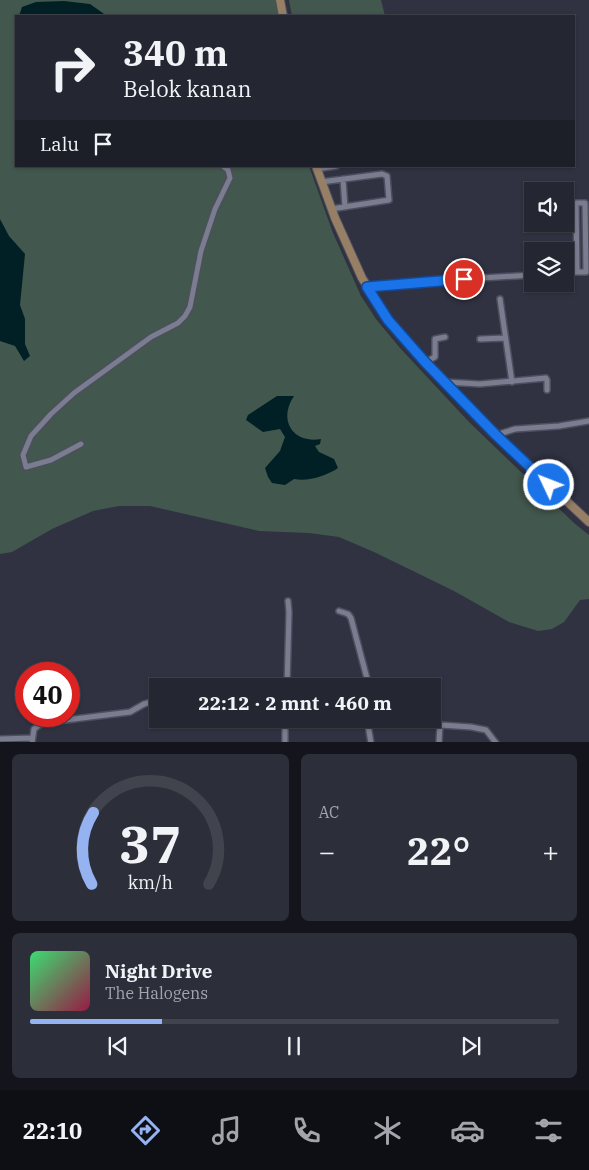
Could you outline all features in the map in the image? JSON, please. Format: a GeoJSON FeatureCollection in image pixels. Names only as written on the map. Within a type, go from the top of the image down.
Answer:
{"type":"FeatureCollection","features":[{"type":"Feature","properties":{"kind":"street"},"geometry":{"type":"LineString","coordinates":[[280,0],[283,15]]}},
{"type":"Feature","properties":{"kind":"street"},"geometry":{"type":"LineString","coordinates":[[81,444],[51,460],[26,467],[23,455],[32,436],[51,414],[74,393],[151,337],[178,323],[186,316],[190,308],[201,251],[215,209],[230,178],[228,170],[224,167]]}},
{"type":"Feature","properties":{"kind":"street"},"geometry":{"type":"LineString","coordinates":[[316,168],[331,209],[367,287],[388,320],[425,362],[496,435],[589,522]]}},
{"type":"Feature","properties":{"kind":"street"},"geometry":{"type":"LineString","coordinates":[[321,182],[385,174],[387,176],[389,199],[386,201],[331,209]]}},
{"type":"Feature","properties":{"kind":"street"},"geometry":{"type":"LineString","coordinates":[[343,179],[345,207]]}},
{"type":"Feature","properties":{"kind":"street"},"geometry":{"type":"LineString","coordinates":[[574,272],[586,272],[585,203],[576,203],[577,272]]}},
{"type":"Feature","properties":{"kind":"street"},"geometry":{"type":"LineString","coordinates":[[367,287],[524,275]]}},
{"type":"Feature","properties":{"kind":"street"},"geometry":{"type":"LineString","coordinates":[[500,299],[512,382]]}},
{"type":"Feature","properties":{"kind":"street"},"geometry":{"type":"LineString","coordinates":[[425,362],[435,357],[435,339],[445,337]]}},
{"type":"Feature","properties":{"kind":"street"},"geometry":{"type":"LineString","coordinates":[[480,339],[505,338]]}},
{"type":"Feature","properties":{"kind":"street"},"geometry":{"type":"LineString","coordinates":[[446,382],[480,384],[546,378],[547,390]]}},
{"type":"Feature","properties":{"kind":"street"},"geometry":{"type":"LineString","coordinates":[[496,435],[515,429],[559,426],[589,421]]}},
{"type":"Feature","properties":{"kind":"street"},"geometry":{"type":"LineString","coordinates":[[287,678],[288,601]]}},
{"type":"Feature","properties":{"kind":"street"},"geometry":{"type":"LineString","coordinates":[[339,611],[348,614],[351,618],[367,678]]}},
{"type":"Feature","properties":{"kind":"street"},"geometry":{"type":"LineString","coordinates":[[0,738],[32,740],[34,730],[42,723],[130,712],[149,703]]}},
{"type":"Feature","properties":{"kind":"street"},"geometry":{"type":"LineString","coordinates":[[441,724],[486,730],[496,742]]}},
{"type":"Feature","properties":{"kind":"street"},"geometry":{"type":"LineString","coordinates":[[285,742],[286,728]]}},
{"type":"Feature","properties":{"kind":"street"},"geometry":{"type":"LineString","coordinates":[[369,728],[371,742]]}},
{"type":"Feature","properties":{"kind":"street"},"geometry":{"type":"LineString","coordinates":[[438,742],[440,728]]}},
{"type":"Feature","properties":{"kind":"shaded area"},"geometry":{"type":"Polygon","coordinates":[[[0,0],[277,0],[280,15],[15,15],[15,167],[309,167],[333,233],[361,296],[376,319],[400,348],[469,422],[574,523],[589,535],[589,599],[580,600],[564,622],[552,629],[538,631],[509,622],[454,591],[339,537],[309,533],[259,531],[150,506],[119,506],[93,511],[52,529],[12,552],[0,554],[0,0]]]}},
{"type":"Feature","properties":{"kind":"shaded area"},"geometry":{"type":"Polygon","coordinates":[[[289,0],[381,0],[385,15],[292,15],[289,0]]]}},
{"type":"Feature","properties":{"kind":"shaded area"},"geometry":{"type":"Polygon","coordinates":[[[64,1],[90,4],[106,15],[19,15],[22,7],[36,2],[64,1]]]}},
{"type":"Feature","properties":{"kind":"shaded area"},"geometry":{"type":"Polygon","coordinates":[[[0,219],[9,236],[25,254],[20,305],[25,319],[25,344],[30,356],[24,361],[15,346],[0,341],[0,219]]]}},
{"type":"Feature","properties":{"kind":"shaded area"},"geometry":{"type":"Polygon","coordinates":[[[277,396],[294,396],[287,413],[291,428],[295,434],[302,438],[311,440],[321,439],[320,444],[315,446],[319,452],[334,459],[338,468],[317,478],[294,479],[285,485],[272,483],[265,468],[280,451],[285,437],[280,429],[263,432],[246,420],[248,415],[277,396]]]}},
{"type":"Feature","properties":{"kind":"route"},"geometry":{"type":"LineString","coordinates":[[464,279],[367,287],[388,320],[425,362],[496,435],[549,485]]}}]}
